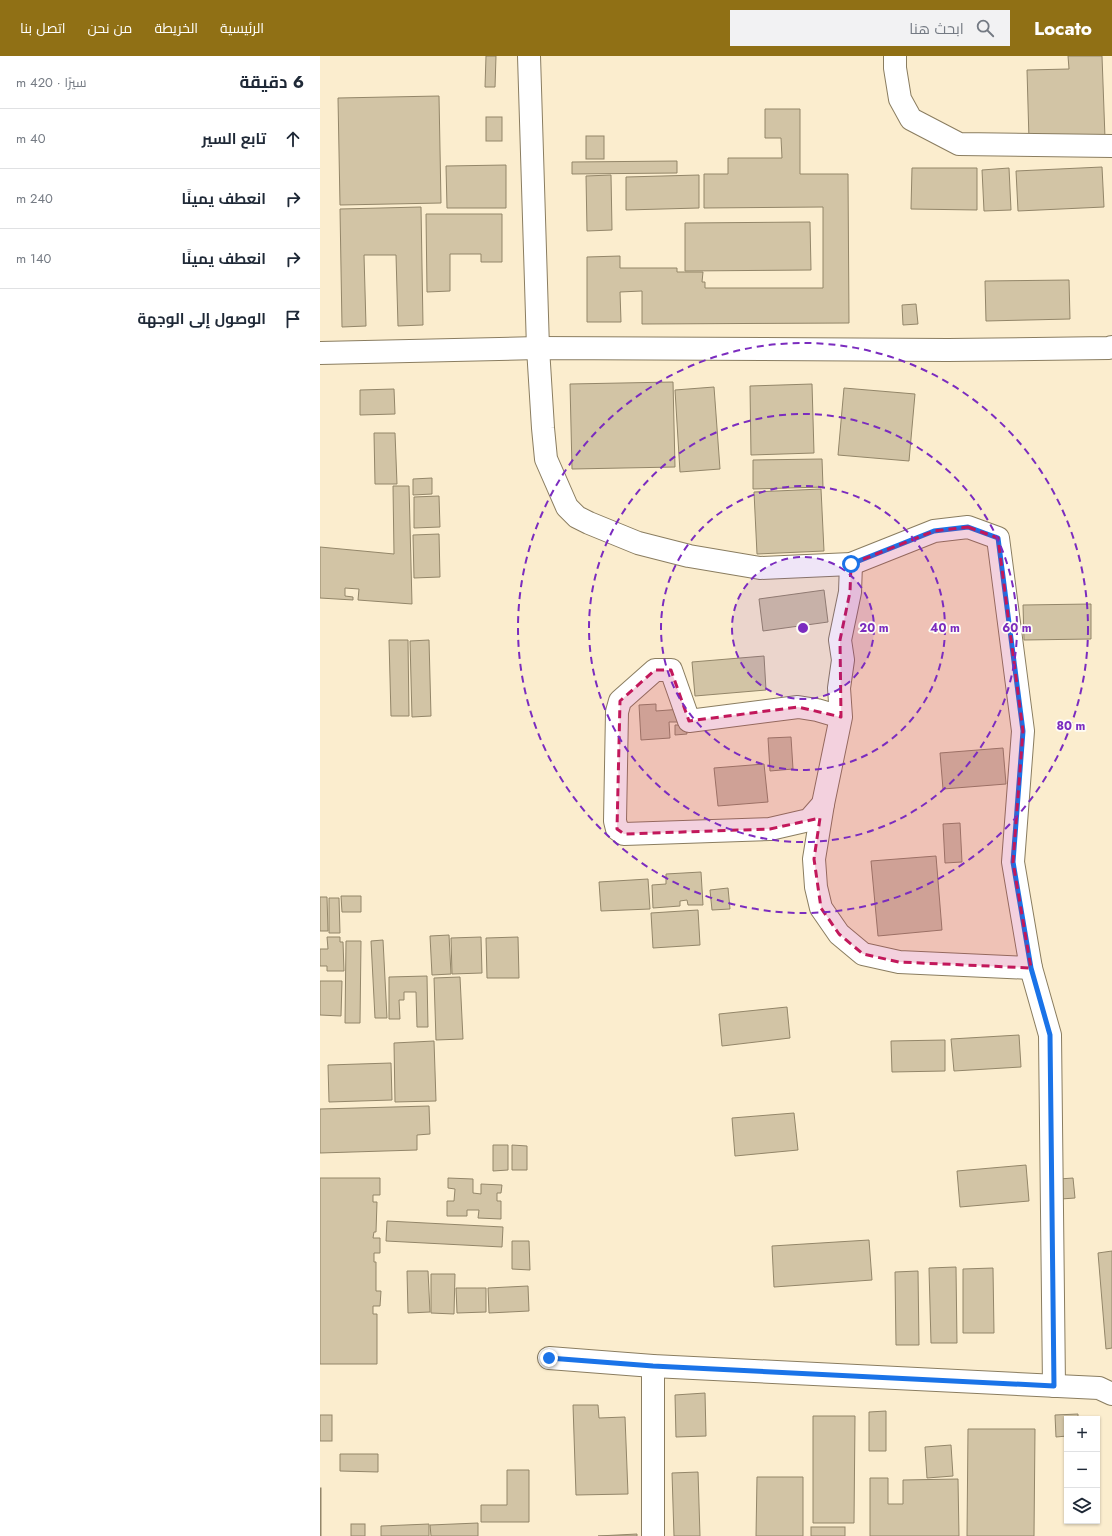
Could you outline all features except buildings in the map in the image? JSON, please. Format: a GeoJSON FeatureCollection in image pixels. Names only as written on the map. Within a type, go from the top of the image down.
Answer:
{"type":"FeatureCollection","features":[{"type":"Feature","properties":{"kind":"street"},"geometry":{"type":"LineString","coordinates":[[529,56],[538,348],[542,428],[546,459],[567,506],[577,517],[589,524],[638,543],[689,556],[760,568],[851,564],[934,531],[968,527],[998,538],[1023,731],[1013,862],[1031,968],[1050,1035],[1054,1386]]}},
{"type":"Feature","properties":{"kind":"street"},"geometry":{"type":"LineString","coordinates":[[895,56],[895,68],[900,99],[910,119],[959,144],[1112,146]]}},
{"type":"Feature","properties":{"kind":"street"},"geometry":{"type":"LineString","coordinates":[[320,353],[538,348],[948,350],[1112,347]]}},
{"type":"Feature","properties":{"kind":"street"},"geometry":{"type":"LineString","coordinates":[[851,564],[850,592],[840,640],[842,660],[839,688],[841,717],[822,804],[814,860],[816,887],[821,908],[839,934],[863,954],[899,962],[1031,968]]}},
{"type":"Feature","properties":{"kind":"street"},"geometry":{"type":"LineString","coordinates":[[822,804],[809,820],[770,828],[624,834],[617,828],[615,821],[617,712],[620,701],[655,670],[671,670],[689,721],[798,706],[841,717]]}},
{"type":"Feature","properties":{"kind":"street"},"geometry":{"type":"LineString","coordinates":[[549,1358],[653,1366],[1099,1388],[1112,1394]]}},
{"type":"Feature","properties":{"kind":"street"},"geometry":{"type":"LineString","coordinates":[[653,1366],[653,1536]]}},
{"type":"Feature","properties":{"kind":"highlighted area"},"geometry":{"type":"Polygon","coordinates":[[[968,527],[998,538],[1023,731],[1013,862],[1031,968],[899,962],[863,954],[839,934],[821,908],[814,859],[820,818],[770,829],[624,834],[617,829],[620,701],[655,670],[671,670],[689,721],[798,707],[841,717],[840,640],[850,592],[851,564],[934,531],[968,527]]]}},
{"type":"Feature","properties":{"kind":"route"},"geometry":{"type":"LineString","coordinates":[[549,1358],[653,1366],[1054,1386],[1050,1035],[1031,968],[1013,862],[1023,731],[998,538],[968,527],[934,531],[851,564]]}}]}
